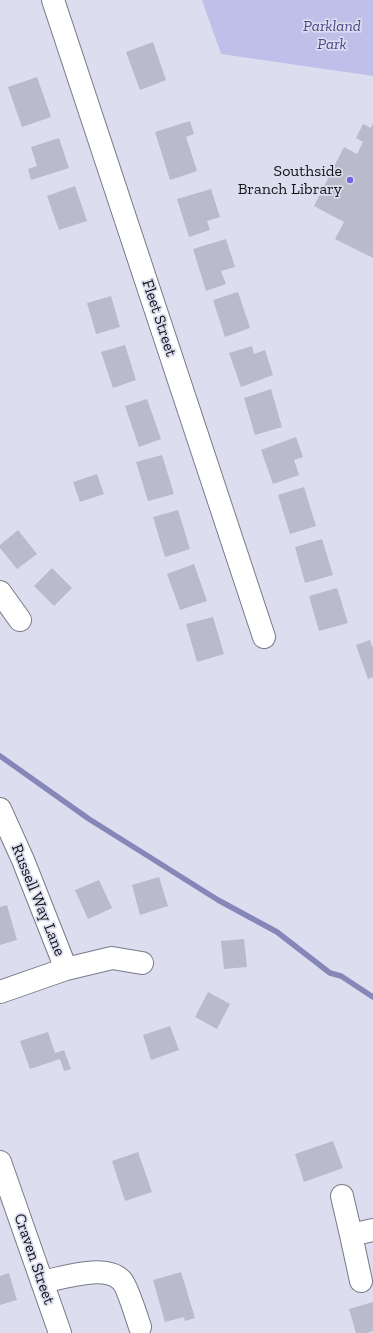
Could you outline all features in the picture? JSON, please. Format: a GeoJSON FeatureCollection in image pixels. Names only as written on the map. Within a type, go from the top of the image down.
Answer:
{"type":"FeatureCollection","features":[{"type":"Feature","properties":{"kind":"street","name":"Fleet Street"},"geometry":{"type":"LineString","coordinates":[[53,0],[264,637]]}},
{"type":"Feature","properties":{"kind":"street"},"geometry":{"type":"LineString","coordinates":[[0,592],[20,620]]}},
{"type":"Feature","properties":{"kind":"street","name":"Russell Way Lane"},"geometry":{"type":"LineString","coordinates":[[0,808],[23,860],[66,969]]}},
{"type":"Feature","properties":{"kind":"street"},"geometry":{"type":"LineString","coordinates":[[0,992],[66,969],[112,958],[142,962]]}},
{"type":"Feature","properties":{"kind":"street","name":"Craven Street"},"geometry":{"type":"LineString","coordinates":[[0,1162],[42,1282],[55,1332]]}},
{"type":"Feature","properties":{"kind":"street"},"geometry":{"type":"LineString","coordinates":[[342,1196],[361,1281]]}},
{"type":"Feature","properties":{"kind":"street"},"geometry":{"type":"LineString","coordinates":[[351,1235],[373,1230]]}},
{"type":"Feature","properties":{"kind":"street"},"geometry":{"type":"LineString","coordinates":[[42,1282],[87,1273],[104,1273],[115,1275],[123,1282],[140,1327]]}},
{"type":"Feature","properties":{"kind":"green space","name":"Parkland Park"},"geometry":{"type":"Polygon","coordinates":[[[202,0],[373,0],[373,76],[221,54],[202,0]]]}},
{"type":"Feature","properties":{"kind":"building"},"geometry":{"type":"Polygon","coordinates":[[[153,42],[166,80],[140,90],[126,52],[153,42]]]}},
{"type":"Feature","properties":{"kind":"building"},"geometry":{"type":"Polygon","coordinates":[[[37,77],[51,117],[22,127],[8,87],[37,77]]]}},
{"type":"Feature","properties":{"kind":"building"},"geometry":{"type":"Polygon","coordinates":[[[190,121],[194,134],[186,137],[197,171],[170,180],[155,132],[190,121]]]}},
{"type":"Feature","properties":{"kind":"building","name":"Southside Branch Library"},"geometry":{"type":"Polygon","coordinates":[[[373,123],[373,258],[335,239],[344,222],[314,206],[344,147],[357,154],[363,142],[356,138],[363,124],[371,128],[373,123]]]}},
{"type":"Feature","properties":{"kind":"building"},"geometry":{"type":"Polygon","coordinates":[[[59,138],[69,168],[31,180],[28,169],[37,166],[31,147],[59,138]]]}},
{"type":"Feature","properties":{"kind":"building"},"geometry":{"type":"Polygon","coordinates":[[[75,186],[87,221],[59,230],[47,196],[75,186]]]}},
{"type":"Feature","properties":{"kind":"building"},"geometry":{"type":"Polygon","coordinates":[[[211,189],[220,217],[207,221],[210,230],[189,237],[177,199],[211,189]]]}},
{"type":"Feature","properties":{"kind":"building"},"geometry":{"type":"Polygon","coordinates":[[[226,239],[235,267],[221,271],[226,284],[206,291],[193,249],[226,239]]]}},
{"type":"Feature","properties":{"kind":"building"},"geometry":{"type":"Polygon","coordinates":[[[238,292],[250,328],[225,337],[213,300],[238,292]]]}},
{"type":"Feature","properties":{"kind":"building"},"geometry":{"type":"Polygon","coordinates":[[[111,296],[120,327],[96,334],[87,303],[111,296]]]}},
{"type":"Feature","properties":{"kind":"building"},"geometry":{"type":"Polygon","coordinates":[[[125,345],[136,380],[113,388],[101,352],[125,345]]]}},
{"type":"Feature","properties":{"kind":"building"},"geometry":{"type":"Polygon","coordinates":[[[252,346],[254,354],[265,350],[273,375],[241,387],[229,353],[252,346]]]}},
{"type":"Feature","properties":{"kind":"building"},"geometry":{"type":"Polygon","coordinates":[[[271,389],[282,427],[255,435],[244,398],[271,389]]]}},
{"type":"Feature","properties":{"kind":"building"},"geometry":{"type":"Polygon","coordinates":[[[147,399],[161,439],[139,447],[125,406],[147,399]]]}},
{"type":"Feature","properties":{"kind":"building"},"geometry":{"type":"Polygon","coordinates":[[[296,437],[303,457],[294,460],[299,475],[273,484],[261,450],[296,437]]]}},
{"type":"Feature","properties":{"kind":"building"},"geometry":{"type":"Polygon","coordinates":[[[162,455],[174,494],[148,501],[136,462],[162,455]]]}},
{"type":"Feature","properties":{"kind":"building"},"geometry":{"type":"Polygon","coordinates":[[[97,474],[104,494],[80,502],[73,482],[97,474]]]}},
{"type":"Feature","properties":{"kind":"building"},"geometry":{"type":"Polygon","coordinates":[[[304,487],[316,526],[290,534],[278,495],[304,487]]]}},
{"type":"Feature","properties":{"kind":"building"},"geometry":{"type":"Polygon","coordinates":[[[178,510],[190,549],[165,557],[153,517],[178,510]]]}},
{"type":"Feature","properties":{"kind":"building"},"geometry":{"type":"Polygon","coordinates":[[[18,530],[37,554],[17,569],[0,548],[0,545],[18,530]]]}},
{"type":"Feature","properties":{"kind":"building"},"geometry":{"type":"Polygon","coordinates":[[[322,539],[333,575],[305,583],[295,547],[322,539]]]}},
{"type":"Feature","properties":{"kind":"building"},"geometry":{"type":"Polygon","coordinates":[[[194,564],[207,601],[180,610],[167,574],[194,564]]]}},
{"type":"Feature","properties":{"kind":"building"},"geometry":{"type":"Polygon","coordinates":[[[52,568],[72,588],[54,606],[34,586],[52,568]]]}},
{"type":"Feature","properties":{"kind":"building"},"geometry":{"type":"Polygon","coordinates":[[[337,588],[348,623],[319,631],[309,596],[337,588]]]}},
{"type":"Feature","properties":{"kind":"building"},"geometry":{"type":"Polygon","coordinates":[[[213,617],[224,654],[197,662],[186,624],[213,617]]]}},
{"type":"Feature","properties":{"kind":"building"},"geometry":{"type":"Polygon","coordinates":[[[370,640],[373,648],[373,677],[368,679],[356,645],[370,640]]]}},
{"type":"Feature","properties":{"kind":"building"},"geometry":{"type":"Polygon","coordinates":[[[159,877],[168,906],[140,915],[132,885],[159,877]]]}},
{"type":"Feature","properties":{"kind":"building"},"geometry":{"type":"Polygon","coordinates":[[[99,880],[112,908],[88,919],[75,890],[99,880]]]}},
{"type":"Feature","properties":{"kind":"building"},"geometry":{"type":"Polygon","coordinates":[[[7,905],[17,940],[0,945],[0,907],[7,905]]]}},
{"type":"Feature","properties":{"kind":"building"},"geometry":{"type":"Polygon","coordinates":[[[244,939],[247,967],[224,969],[221,941],[244,939]]]}},
{"type":"Feature","properties":{"kind":"building"},"geometry":{"type":"Polygon","coordinates":[[[208,992],[230,1004],[217,1029],[195,1017],[208,992]]]}},
{"type":"Feature","properties":{"kind":"building"},"geometry":{"type":"Polygon","coordinates":[[[170,1026],[179,1050],[151,1060],[143,1035],[170,1026]]]}},
{"type":"Feature","properties":{"kind":"building"},"geometry":{"type":"Polygon","coordinates":[[[48,1032],[55,1053],[64,1050],[71,1069],[64,1071],[60,1059],[30,1069],[20,1041],[48,1032]]]}},
{"type":"Feature","properties":{"kind":"building"},"geometry":{"type":"Polygon","coordinates":[[[333,1141],[343,1168],[304,1182],[295,1154],[333,1141]]]}},
{"type":"Feature","properties":{"kind":"building"},"geometry":{"type":"Polygon","coordinates":[[[138,1152],[152,1192],[125,1201],[112,1161],[138,1152]]]}},
{"type":"Feature","properties":{"kind":"building"},"geometry":{"type":"Polygon","coordinates":[[[181,1272],[195,1318],[185,1321],[184,1317],[165,1322],[153,1280],[181,1272]]]}},
{"type":"Feature","properties":{"kind":"building"},"geometry":{"type":"Polygon","coordinates":[[[9,1273],[17,1300],[0,1305],[0,1276],[9,1273]]]}},
{"type":"Feature","properties":{"kind":"building"},"geometry":{"type":"Polygon","coordinates":[[[373,1302],[373,1331],[367,1333],[356,1333],[349,1309],[373,1302]]]}},
{"type":"Feature","properties":{"kind":"waterway"},"geometry":{"type":"LineString","coordinates":[[0,756],[89,819],[218,900],[277,932],[330,973],[341,976],[373,997]]}},
{"type":"Feature","properties":{"kind":"place","name":"Southside Branch Library"},"geometry":{"type":"Point","coordinates":[350,180]}}]}
